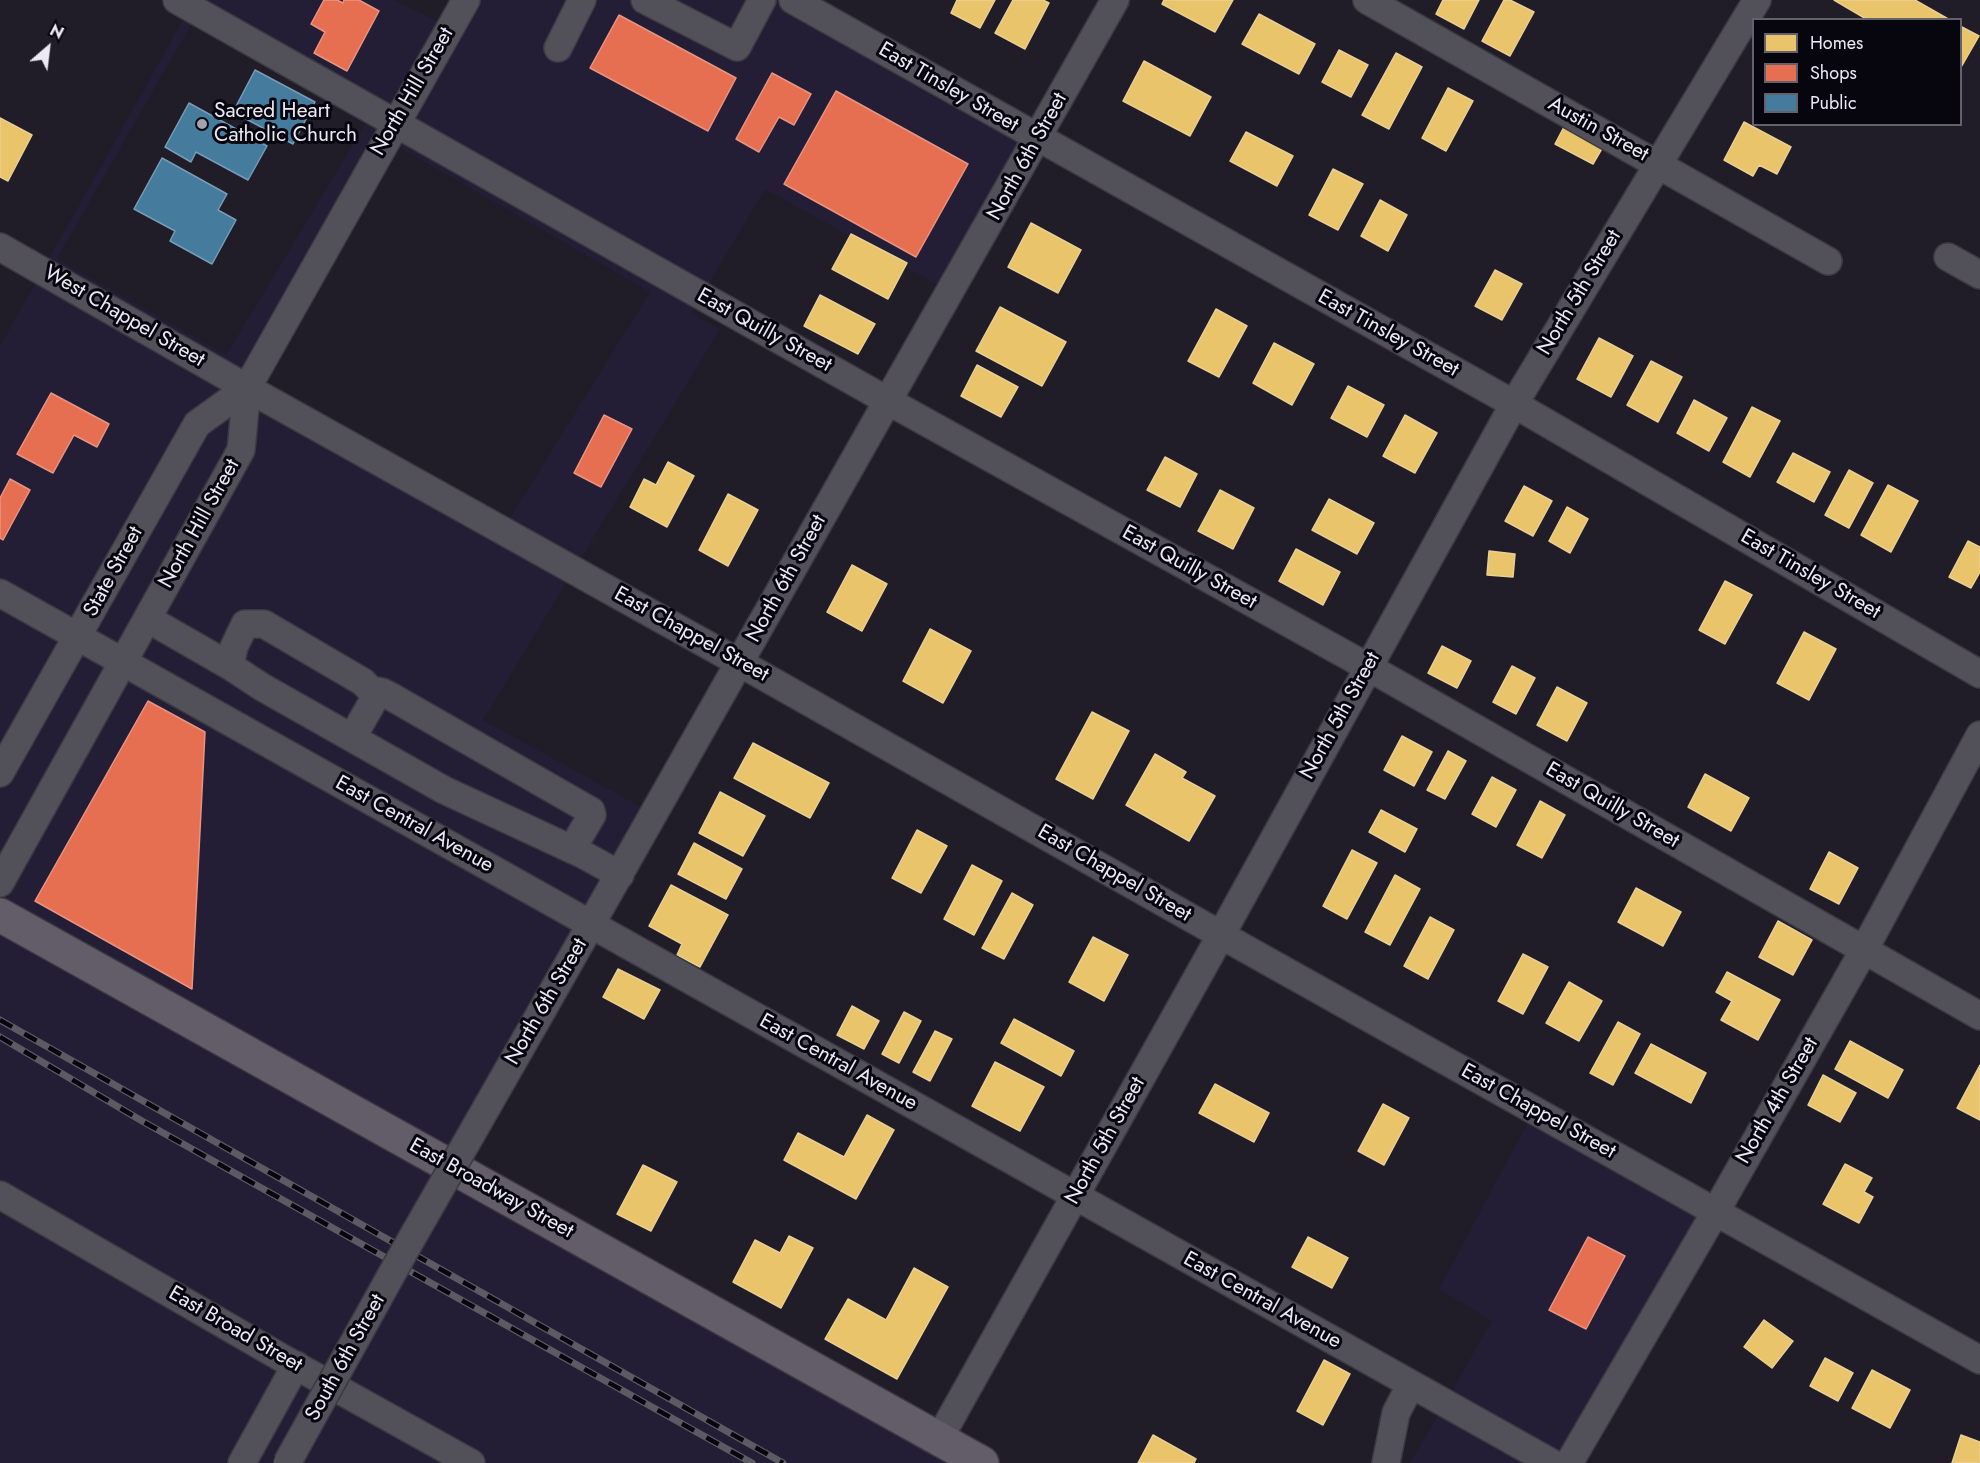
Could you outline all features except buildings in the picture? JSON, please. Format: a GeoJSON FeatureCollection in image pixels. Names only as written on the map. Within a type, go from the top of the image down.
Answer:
{"type":"FeatureCollection","features":[{"type":"Feature","properties":{"kind":"main road","name":"East Broadway Street"},"geometry":{"type":"LineString","coordinates":[[0,915],[982,1463]]}},
{"type":"Feature","properties":{"kind":"street","name":"East Quilly Street"},"geometry":{"type":"LineString","coordinates":[[177,0],[888,401],[1368,667],[1980,1016]]}},
{"type":"Feature","properties":{"kind":"street","name":"North Hill Street"},"geometry":{"type":"LineString","coordinates":[[0,884],[241,450],[247,388],[466,0]]}},
{"type":"Feature","properties":{"kind":"street"},"geometry":{"type":"LineString","coordinates":[[558,48],[582,0]]}},
{"type":"Feature","properties":{"kind":"street"},"geometry":{"type":"LineString","coordinates":[[645,0],[736,47],[762,0]]}},
{"type":"Feature","properties":{"kind":"street","name":"East Tinsley Street"},"geometry":{"type":"LineString","coordinates":[[793,0],[1514,404],[1980,674]]}},
{"type":"Feature","properties":{"kind":"street","name":"North 6th Street"},"geometry":{"type":"LineString","coordinates":[[404,1252],[1115,0]]}},
{"type":"Feature","properties":{"kind":"street","name":"Austin Street"},"geometry":{"type":"LineString","coordinates":[[1367,0],[1828,261]]}},
{"type":"Feature","properties":{"kind":"street","name":"North 5th Street"},"geometry":{"type":"LineString","coordinates":[[939,1439],[1514,404],[1757,0]]}},
{"type":"Feature","properties":{"kind":"street","name":"West Chappel Street"},"geometry":{"type":"LineString","coordinates":[[0,247],[247,388]]}},
{"type":"Feature","properties":{"kind":"street"},"geometry":{"type":"LineString","coordinates":[[1948,257],[1980,275]]}},
{"type":"Feature","properties":{"kind":"street","name":"State Street"},"geometry":{"type":"LineString","coordinates":[[0,773],[196,424],[247,388]]}},
{"type":"Feature","properties":{"kind":"street","name":"East Chappel Street"},"geometry":{"type":"LineString","coordinates":[[247,388],[1980,1360]]}},
{"type":"Feature","properties":{"kind":"street","name":"East Central Avenue"},"geometry":{"type":"LineString","coordinates":[[0,593],[1552,1463]]}},
{"type":"Feature","properties":{"kind":"street"},"geometry":{"type":"LineString","coordinates":[[148,619],[262,687],[444,790],[572,849],[620,875]]}},
{"type":"Feature","properties":{"kind":"street"},"geometry":{"type":"LineString","coordinates":[[230,666],[234,647],[245,624],[264,624],[363,682],[376,696],[352,738]]}},
{"type":"Feature","properties":{"kind":"street"},"geometry":{"type":"LineString","coordinates":[[371,690],[390,696],[591,811],[592,815],[572,849]]}},
{"type":"Feature","properties":{"kind":"street","name":"North 4th Street"},"geometry":{"type":"LineString","coordinates":[[1569,1463],[1716,1211],[1864,950],[1980,735]]}},
{"type":"Feature","properties":{"kind":"street","name":"East Broad Street"},"geometry":{"type":"LineString","coordinates":[[5,1206],[471,1463]]}},
{"type":"Feature","properties":{"kind":"street","name":"South 6th Street"},"geometry":{"type":"LineString","coordinates":[[286,1463],[404,1252]]}},
{"type":"Feature","properties":{"kind":"street"},"geometry":{"type":"LineString","coordinates":[[242,1463],[296,1365]]}},
{"type":"Feature","properties":{"kind":"street"},"geometry":{"type":"LineString","coordinates":[[1386,1463],[1396,1413],[1411,1384]]}},
{"type":"Feature","properties":{"kind":"shaded area"},"geometry":{"type":"Polygon","coordinates":[[[194,0],[394,0],[457,31],[474,0],[782,0],[1042,146],[956,295],[765,189],[691,313],[720,329],[483,720],[661,818],[459,1170],[980,1463],[0,1463],[0,346],[194,0]],[[193,21],[57,259],[226,355],[367,121],[193,21]],[[390,142],[240,384],[499,536],[650,292],[390,142]]]}},
{"type":"Feature","properties":{"kind":"shaded area"},"geometry":{"type":"Polygon","coordinates":[[[1528,1122],[1713,1226],[1582,1463],[1410,1463],[1492,1321],[1439,1289],[1528,1122]]]}},
{"type":"Feature","properties":{"kind":"railway"},"geometry":{"type":"LineString","coordinates":[[0,1020],[783,1463]]}},
{"type":"Feature","properties":{"kind":"railway"},"geometry":{"type":"LineString","coordinates":[[0,1037],[142,1121],[752,1463]]}},
{"type":"Feature","properties":{"kind":"place","name":"Sacred Heart Catholic Church"},"geometry":{"type":"Point","coordinates":[202,124]}}]}
